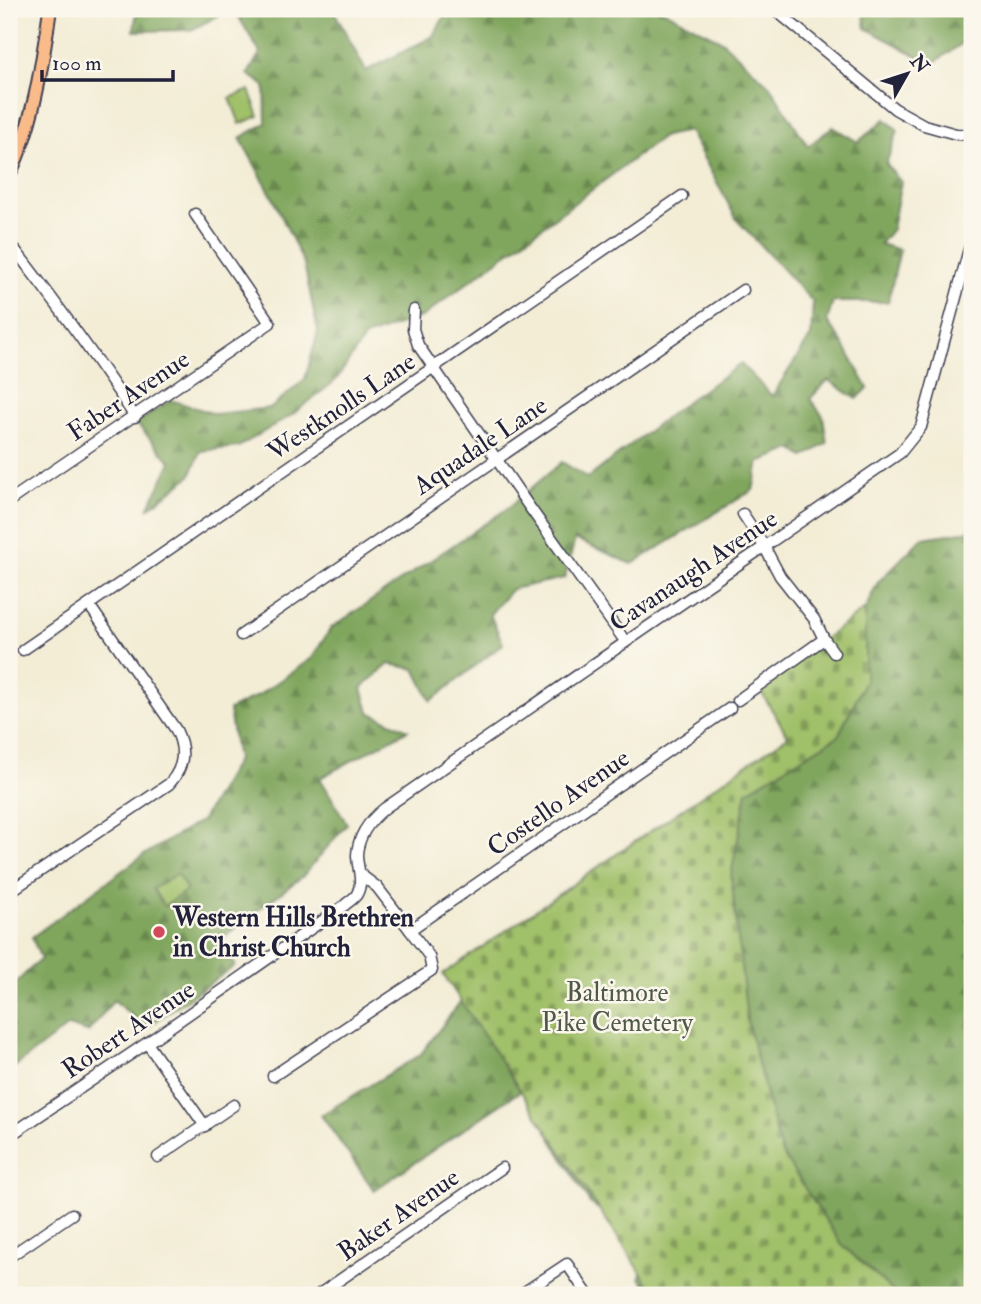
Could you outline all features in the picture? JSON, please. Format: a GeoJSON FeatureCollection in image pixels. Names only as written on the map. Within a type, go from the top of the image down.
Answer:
{"type":"FeatureCollection","features":[{"type":"Feature","properties":{"kind":"main road"},"geometry":{"type":"LineString","coordinates":[[9,175],[35,96],[50,9]]}},
{"type":"Feature","properties":{"kind":"street"},"geometry":{"type":"LineString","coordinates":[[774,9],[895,110],[940,131],[972,135]]}},
{"type":"Feature","properties":{"kind":"street","name":"Westknolls Lane"},"geometry":{"type":"LineString","coordinates":[[23,650],[682,196]]}},
{"type":"Feature","properties":{"kind":"street","name":"Faber Avenue"},"geometry":{"type":"LineString","coordinates":[[9,501],[270,323],[194,214]]}},
{"type":"Feature","properties":{"kind":"street","name":"Cavanaugh Avenue"},"geometry":{"type":"LineString","coordinates":[[361,875],[357,856],[359,844],[367,825],[375,816],[900,453],[921,427],[972,238]]}},
{"type":"Feature","properties":{"kind":"street"},"geometry":{"type":"LineString","coordinates":[[9,242],[74,326],[135,417]]}},
{"type":"Feature","properties":{"kind":"street","name":"Aquadale Lane"},"geometry":{"type":"LineString","coordinates":[[241,635],[743,290]]}},
{"type":"Feature","properties":{"kind":"street"},"geometry":{"type":"LineString","coordinates":[[414,310],[415,337],[434,368],[625,641]]}},
{"type":"Feature","properties":{"kind":"street"},"geometry":{"type":"LineString","coordinates":[[743,514],[780,576],[814,619],[834,653]]}},
{"type":"Feature","properties":{"kind":"street"},"geometry":{"type":"LineString","coordinates":[[9,892],[169,783],[182,762],[182,746],[176,730],[89,605]]}},
{"type":"Feature","properties":{"kind":"street"},"geometry":{"type":"LineString","coordinates":[[738,700],[824,639]]}},
{"type":"Feature","properties":{"kind":"street","name":"Costello Avenue"},"geometry":{"type":"LineString","coordinates":[[410,930],[730,708]]}},
{"type":"Feature","properties":{"kind":"street"},"geometry":{"type":"LineString","coordinates":[[273,1076],[432,970],[429,956],[410,930],[377,887],[361,875]]}},
{"type":"Feature","properties":{"kind":"street","name":"Robert Avenue"},"geometry":{"type":"LineString","coordinates":[[9,1136],[345,905],[357,894],[361,875]]}},
{"type":"Feature","properties":{"kind":"street"},"geometry":{"type":"LineString","coordinates":[[147,1043],[205,1126]]}},
{"type":"Feature","properties":{"kind":"street"},"geometry":{"type":"LineString","coordinates":[[158,1157],[234,1105]]}},
{"type":"Feature","properties":{"kind":"street","name":"Baker Avenue"},"geometry":{"type":"LineString","coordinates":[[318,1295],[502,1168]]}},
{"type":"Feature","properties":{"kind":"street"},"geometry":{"type":"LineString","coordinates":[[9,1257],[72,1214]]}},
{"type":"Feature","properties":{"kind":"street"},"geometry":{"type":"LineString","coordinates":[[520,1295],[567,1264],[588,1295]]}},
{"type":"Feature","properties":{"kind":"green space"},"geometry":{"type":"Polygon","coordinates":[[[137,9],[231,9],[191,30],[134,31],[137,9]]]}},
{"type":"Feature","properties":{"kind":"green space"},"geometry":{"type":"Polygon","coordinates":[[[234,9],[333,9],[366,71],[432,37],[449,9],[661,9],[722,41],[770,86],[808,146],[833,127],[858,142],[885,119],[898,130],[886,164],[901,182],[892,229],[880,244],[900,250],[888,302],[833,302],[827,321],[868,388],[857,399],[828,380],[810,399],[823,416],[827,443],[804,457],[792,449],[759,462],[753,490],[632,564],[575,539],[565,578],[512,589],[490,614],[503,644],[431,701],[415,669],[389,664],[362,688],[369,712],[408,730],[320,778],[347,824],[302,877],[220,941],[235,966],[146,1028],[114,1000],[88,1032],[68,1026],[9,1071],[9,989],[41,959],[32,937],[142,856],[202,820],[237,760],[229,710],[259,695],[312,658],[331,628],[508,508],[562,462],[588,478],[691,398],[741,364],[772,396],[811,336],[813,302],[737,220],[689,131],[664,136],[423,316],[365,337],[336,380],[292,415],[238,447],[201,451],[190,476],[148,509],[171,462],[136,423],[171,400],[215,414],[271,408],[305,379],[318,332],[304,264],[272,196],[240,138],[266,123],[265,86],[248,74],[260,53],[234,9]]]}},
{"type":"Feature","properties":{"kind":"green space"},"geometry":{"type":"Polygon","coordinates":[[[863,9],[972,9],[972,23],[968,23],[963,43],[932,64],[866,28],[863,9]]]}},
{"type":"Feature","properties":{"kind":"green space"},"geometry":{"type":"Polygon","coordinates":[[[249,90],[259,116],[240,124],[230,98],[249,90]]]}},
{"type":"Feature","properties":{"kind":"green space"},"geometry":{"type":"Polygon","coordinates":[[[972,522],[972,1295],[897,1295],[842,1245],[781,1152],[747,1021],[731,875],[747,791],[838,736],[865,681],[865,609],[878,582],[922,538],[969,531],[972,522]]]}},
{"type":"Feature","properties":{"kind":"green space","name":"Baltimore Pike Cemetery"},"geometry":{"type":"Polygon","coordinates":[[[865,609],[865,680],[838,736],[747,791],[731,875],[747,1021],[781,1152],[842,1245],[897,1295],[656,1295],[443,974],[788,736],[758,687],[865,609]]]}},
{"type":"Feature","properties":{"kind":"green space"},"geometry":{"type":"Polygon","coordinates":[[[177,874],[187,890],[164,906],[153,889],[177,874]]]}},
{"type":"Feature","properties":{"kind":"green space"},"geometry":{"type":"Polygon","coordinates":[[[476,981],[807,1295],[653,1295],[640,1278],[646,1243],[590,1203],[522,1090],[374,1190],[321,1115],[420,1055],[476,981]]]}},
{"type":"Feature","properties":{"kind":"place","name":"Western Hills Brethren in Christ Church"},"geometry":{"type":"Point","coordinates":[159,932]}}]}
